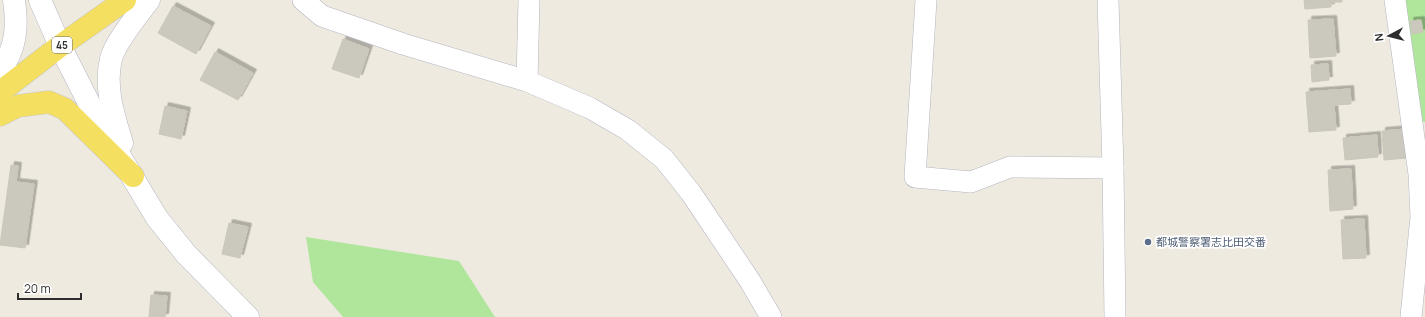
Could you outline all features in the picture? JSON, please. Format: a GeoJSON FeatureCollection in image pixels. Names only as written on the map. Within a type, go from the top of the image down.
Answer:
{"type":"FeatureCollection","features":[{"type":"Feature","properties":{"kind":"main road","name":"45"},"geometry":{"type":"LineString","coordinates":[[0,92],[60,46],[125,0]]}},
{"type":"Feature","properties":{"kind":"main road"},"geometry":{"type":"LineString","coordinates":[[0,114],[18,106],[49,102],[65,109],[132,176]]}},
{"type":"Feature","properties":{"kind":"street"},"geometry":{"type":"LineString","coordinates":[[0,72],[11,52],[15,36],[16,17],[14,0]]}},
{"type":"Feature","properties":{"kind":"street"},"geometry":{"type":"LineString","coordinates":[[40,0],[60,46],[94,113],[157,218],[186,254],[248,317]]}},
{"type":"Feature","properties":{"kind":"street"},"geometry":{"type":"LineString","coordinates":[[132,176],[116,125],[111,101],[109,80],[111,58],[120,40],[149,0]]}},
{"type":"Feature","properties":{"kind":"street"},"geometry":{"type":"LineString","coordinates":[[303,0],[322,16],[403,44],[527,81],[590,108],[628,130],[664,159],[691,193],[750,281],[771,317]]}},
{"type":"Feature","properties":{"kind":"street"},"geometry":{"type":"LineString","coordinates":[[527,81],[529,0]]}},
{"type":"Feature","properties":{"kind":"street"},"geometry":{"type":"LineString","coordinates":[[926,0],[915,177],[971,182],[1010,167],[1113,168]]}},
{"type":"Feature","properties":{"kind":"street"},"geometry":{"type":"LineString","coordinates":[[1108,0],[1113,168],[1115,317]]}},
{"type":"Feature","properties":{"kind":"street"},"geometry":{"type":"LineString","coordinates":[[1395,0],[1419,174],[1421,217],[1411,317]]}},
{"type":"Feature","properties":{"kind":"green space"},"geometry":{"type":"Polygon","coordinates":[[[1402,0],[1425,0],[1425,122],[1418,121],[1402,0]]]}},
{"type":"Feature","properties":{"kind":"green space"},"geometry":{"type":"Polygon","coordinates":[[[306,237],[459,261],[495,317],[343,317],[313,282],[306,237]]]}},
{"type":"Feature","properties":{"kind":"building"},"geometry":{"type":"Polygon","coordinates":[[[1304,0],[1342,0],[1342,2],[1331,2],[1331,7],[1305,9],[1304,0]]]}},
{"type":"Feature","properties":{"kind":"building"},"geometry":{"type":"Polygon","coordinates":[[[173,6],[211,26],[196,54],[158,33],[173,6]]]}},
{"type":"Feature","properties":{"kind":"building"},"geometry":{"type":"Polygon","coordinates":[[[1333,19],[1336,56],[1310,58],[1308,20],[1333,19]]]}},
{"type":"Feature","properties":{"kind":"building"},"geometry":{"type":"Polygon","coordinates":[[[1421,20],[1423,32],[1412,34],[1410,21],[1421,20]]]}},
{"type":"Feature","properties":{"kind":"building"},"geometry":{"type":"Polygon","coordinates":[[[343,39],[369,49],[359,78],[332,69],[343,39]]]}},
{"type":"Feature","properties":{"kind":"building"},"geometry":{"type":"Polygon","coordinates":[[[215,52],[253,73],[238,100],[200,80],[215,52]]]}},
{"type":"Feature","properties":{"kind":"building"},"geometry":{"type":"Polygon","coordinates":[[[1328,64],[1329,80],[1312,82],[1311,65],[1328,64]]]}},
{"type":"Feature","properties":{"kind":"building"},"geometry":{"type":"Polygon","coordinates":[[[1350,89],[1351,104],[1334,105],[1336,130],[1309,132],[1306,92],[1350,89]]]}},
{"type":"Feature","properties":{"kind":"building"},"geometry":{"type":"Polygon","coordinates":[[[165,106],[187,111],[181,139],[159,134],[165,106]]]}},
{"type":"Feature","properties":{"kind":"building"},"geometry":{"type":"Polygon","coordinates":[[[1406,129],[1408,158],[1384,160],[1382,131],[1406,129]]]}},
{"type":"Feature","properties":{"kind":"building"},"geometry":{"type":"Polygon","coordinates":[[[1377,135],[1378,157],[1345,160],[1343,138],[1377,135]]]}},
{"type":"Feature","properties":{"kind":"building"},"geometry":{"type":"Polygon","coordinates":[[[11,165],[18,166],[16,182],[34,184],[25,248],[0,245],[11,165]]]}},
{"type":"Feature","properties":{"kind":"building"},"geometry":{"type":"Polygon","coordinates":[[[1351,169],[1353,209],[1330,211],[1328,170],[1351,169]]]}},
{"type":"Feature","properties":{"kind":"building"},"geometry":{"type":"Polygon","coordinates":[[[1364,219],[1366,258],[1343,259],[1341,220],[1364,219]]]}},
{"type":"Feature","properties":{"kind":"building"},"geometry":{"type":"Polygon","coordinates":[[[229,223],[248,227],[240,258],[222,254],[229,223]]]}},
{"type":"Feature","properties":{"kind":"building"},"geometry":{"type":"Polygon","coordinates":[[[151,295],[167,296],[165,317],[149,317],[151,295]]]}},
{"type":"Feature","properties":{"kind":"place","name":"都城警察署志比田交番"},"geometry":{"type":"Point","coordinates":[1148,242]}}]}
